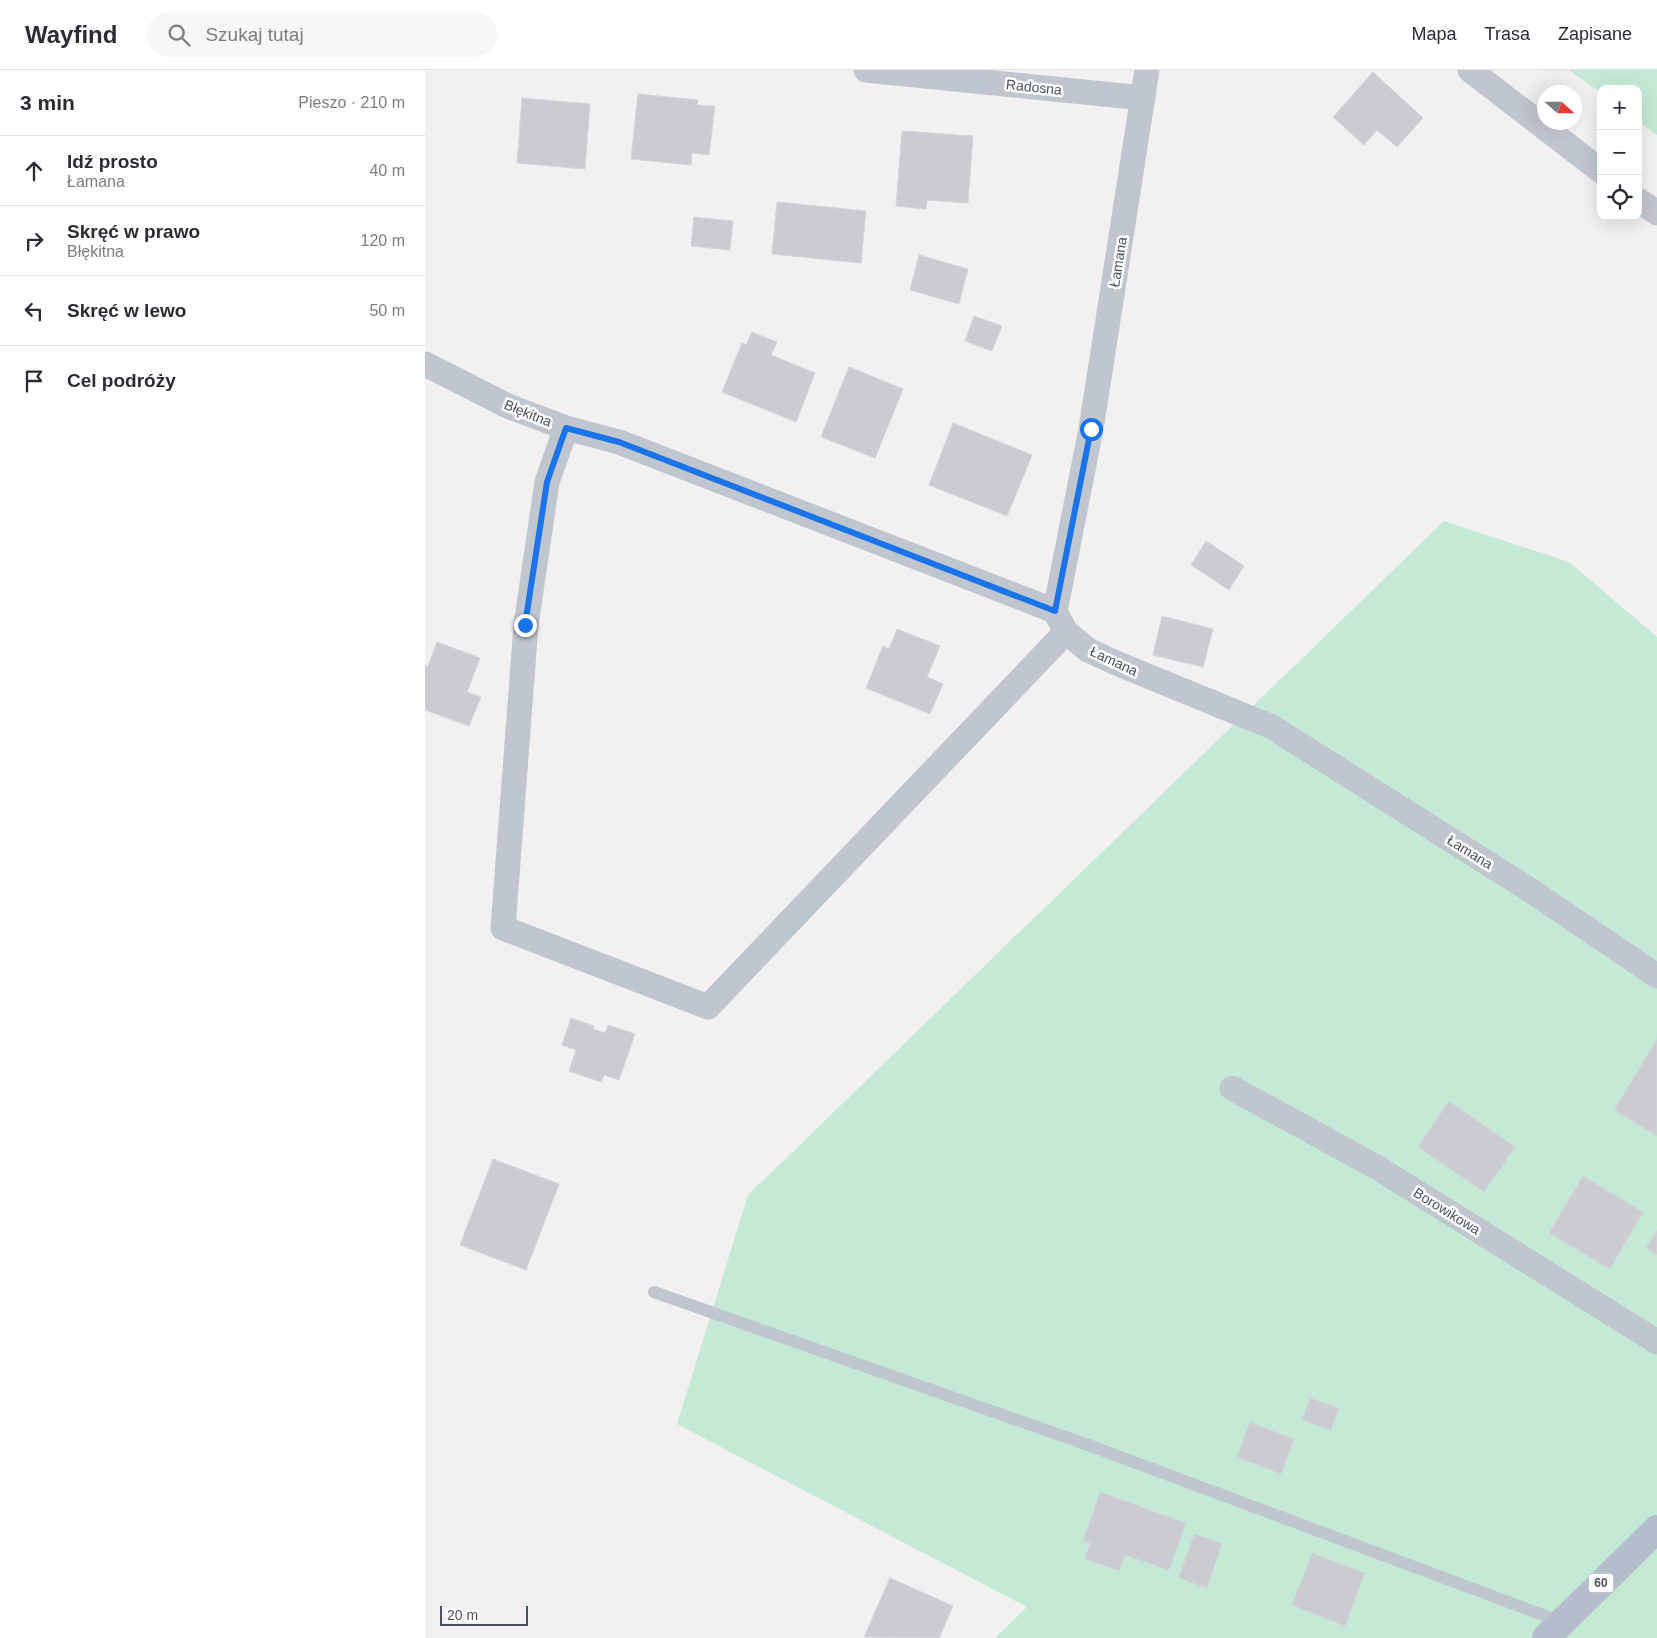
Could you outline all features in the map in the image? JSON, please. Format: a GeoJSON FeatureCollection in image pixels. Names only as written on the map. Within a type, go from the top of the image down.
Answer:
{"type":"FeatureCollection","features":[{"type":"Feature","properties":{"kind":"main road","name":"60"},"geometry":{"type":"LineString","coordinates":[[1554,1630],[1657,1529]]}},
{"type":"Feature","properties":{"kind":"street","name":"Radosna"},"geometry":{"type":"LineString","coordinates":[[866,70],[1143,98]]}},
{"type":"Feature","properties":{"kind":"street","name":"Łamana"},"geometry":{"type":"LineString","coordinates":[[1147,70],[1061,621],[1088,650],[1272,727],[1533,892],[1657,976]]}},
{"type":"Feature","properties":{"kind":"street"},"geometry":{"type":"LineString","coordinates":[[1470,70],[1597,168]]}},
{"type":"Feature","properties":{"kind":"street"},"geometry":{"type":"LineString","coordinates":[[1642,203],[1657,213]]}},
{"type":"Feature","properties":{"kind":"street","name":"Błękitna"},"geometry":{"type":"LineString","coordinates":[[425,364],[510,407],[566,428],[619,442],[1061,621]]}},
{"type":"Feature","properties":{"kind":"street"},"geometry":{"type":"LineString","coordinates":[[566,428],[547,482],[525,625],[503,928],[708,1007],[1061,621]]}},
{"type":"Feature","properties":{"kind":"street","name":"Borowikowa"},"geometry":{"type":"LineString","coordinates":[[1232,1088],[1378,1168],[1657,1342]]}},
{"type":"Feature","properties":{"kind":"lane"},"geometry":{"type":"LineString","coordinates":[[654,1292],[1091,1446],[1554,1630]]}},
{"type":"Feature","properties":{"kind":"green space"},"geometry":{"type":"Polygon","coordinates":[[[1569,70],[1657,70],[1657,135],[1642,124],[1642,85],[1597,85],[1597,90],[1569,70]]]}},
{"type":"Feature","properties":{"kind":"green space"},"geometry":{"type":"Polygon","coordinates":[[[1444,521],[1569,562],[1657,637],[1657,1638],[995,1638],[1027,1607],[677,1424],[748,1195],[1444,521]]]}},
{"type":"Feature","properties":{"kind":"building"},"geometry":{"type":"Polygon","coordinates":[[[1373,72],[1423,118],[1397,147],[1377,130],[1364,145],[1333,117],[1373,72]]]}},
{"type":"Feature","properties":{"kind":"building"},"geometry":{"type":"Polygon","coordinates":[[[638,94],[698,100],[697,105],[715,106],[709,155],[692,153],[691,165],[631,159],[638,94]]]}},
{"type":"Feature","properties":{"kind":"building"},"geometry":{"type":"Polygon","coordinates":[[[522,98],[590,104],[585,169],[517,163],[522,98]]]}},
{"type":"Feature","properties":{"kind":"building"},"geometry":{"type":"Polygon","coordinates":[[[902,131],[973,136],[968,203],[927,200],[926,209],[896,206],[902,131]]]}},
{"type":"Feature","properties":{"kind":"building"},"geometry":{"type":"Polygon","coordinates":[[[777,202],[866,211],[861,263],[772,254],[777,202]]]}},
{"type":"Feature","properties":{"kind":"building"},"geometry":{"type":"Polygon","coordinates":[[[694,217],[733,221],[730,250],[691,246],[694,217]]]}},
{"type":"Feature","properties":{"kind":"building"},"geometry":{"type":"Polygon","coordinates":[[[919,255],[968,269],[959,304],[910,290],[919,255]]]}},
{"type":"Feature","properties":{"kind":"building"},"geometry":{"type":"Polygon","coordinates":[[[974,316],[1002,326],[992,351],[965,341],[974,316]]]}},
{"type":"Feature","properties":{"kind":"building"},"geometry":{"type":"Polygon","coordinates":[[[752,332],[777,342],[771,355],[815,373],[796,422],[722,392],[742,343],[746,345],[752,332]]]}},
{"type":"Feature","properties":{"kind":"building"},"geometry":{"type":"Polygon","coordinates":[[[849,367],[903,389],[875,458],[821,437],[849,367]]]}},
{"type":"Feature","properties":{"kind":"building"},"geometry":{"type":"Polygon","coordinates":[[[953,423],[1032,455],[1007,516],[929,485],[953,423]]]}},
{"type":"Feature","properties":{"kind":"building"},"geometry":{"type":"Polygon","coordinates":[[[1206,541],[1244,566],[1229,590],[1191,565],[1206,541]]]}},
{"type":"Feature","properties":{"kind":"building"},"geometry":{"type":"Polygon","coordinates":[[[1162,616],[1213,629],[1203,667],[1153,655],[1162,616]]]}},
{"type":"Feature","properties":{"kind":"building"},"geometry":{"type":"Polygon","coordinates":[[[897,629],[940,646],[927,677],[943,684],[930,714],[866,688],[883,646],[889,649],[897,629]]]}},
{"type":"Feature","properties":{"kind":"building"},"geometry":{"type":"Polygon","coordinates":[[[437,642],[480,658],[467,692],[481,697],[469,726],[425,710],[425,665],[428,666],[437,642]]]}},
{"type":"Feature","properties":{"kind":"building"},"geometry":{"type":"Polygon","coordinates":[[[571,1018],[594,1026],[593,1029],[605,1033],[608,1025],[635,1034],[619,1080],[604,1075],[601,1082],[569,1071],[576,1050],[562,1045],[571,1018]]]}},
{"type":"Feature","properties":{"kind":"building"},"geometry":{"type":"Polygon","coordinates":[[[1657,1039],[1657,1136],[1614,1110],[1657,1039]]]}},
{"type":"Feature","properties":{"kind":"building"},"geometry":{"type":"Polygon","coordinates":[[[1449,1101],[1515,1147],[1484,1192],[1418,1147],[1449,1101]]]}},
{"type":"Feature","properties":{"kind":"building"},"geometry":{"type":"Polygon","coordinates":[[[493,1159],[559,1184],[526,1270],[460,1245],[493,1159]]]}},
{"type":"Feature","properties":{"kind":"building"},"geometry":{"type":"Polygon","coordinates":[[[1583,1176],[1643,1212],[1610,1269],[1549,1233],[1583,1176]]]}},
{"type":"Feature","properties":{"kind":"building"},"geometry":{"type":"Polygon","coordinates":[[[1657,1230],[1657,1255],[1646,1248],[1657,1230]]]}},
{"type":"Feature","properties":{"kind":"building"},"geometry":{"type":"Polygon","coordinates":[[[1310,1398],[1339,1408],[1331,1430],[1302,1420],[1310,1398]]]}},
{"type":"Feature","properties":{"kind":"building"},"geometry":{"type":"Polygon","coordinates":[[[1250,1422],[1294,1439],[1281,1474],[1237,1457],[1250,1422]]]}},
{"type":"Feature","properties":{"kind":"building"},"geometry":{"type":"Polygon","coordinates":[[[1100,1492],[1186,1523],[1169,1570],[1125,1555],[1119,1571],[1085,1559],[1090,1543],[1083,1541],[1100,1492]]]}},
{"type":"Feature","properties":{"kind":"building"},"geometry":{"type":"Polygon","coordinates":[[[1194,1534],[1222,1544],[1207,1588],[1179,1578],[1194,1534]]]}},
{"type":"Feature","properties":{"kind":"building"},"geometry":{"type":"Polygon","coordinates":[[[1312,1553],[1365,1573],[1345,1626],[1292,1605],[1312,1553]]]}},
{"type":"Feature","properties":{"kind":"building"},"geometry":{"type":"Polygon","coordinates":[[[890,1578],[953,1606],[939,1638],[864,1637],[890,1578]]]}},
{"type":"Feature","properties":{"kind":"route"},"geometry":{"type":"LineString","coordinates":[[525,625],[547,482],[566,428],[619,442],[1055,611],[1091,429]]}}]}
